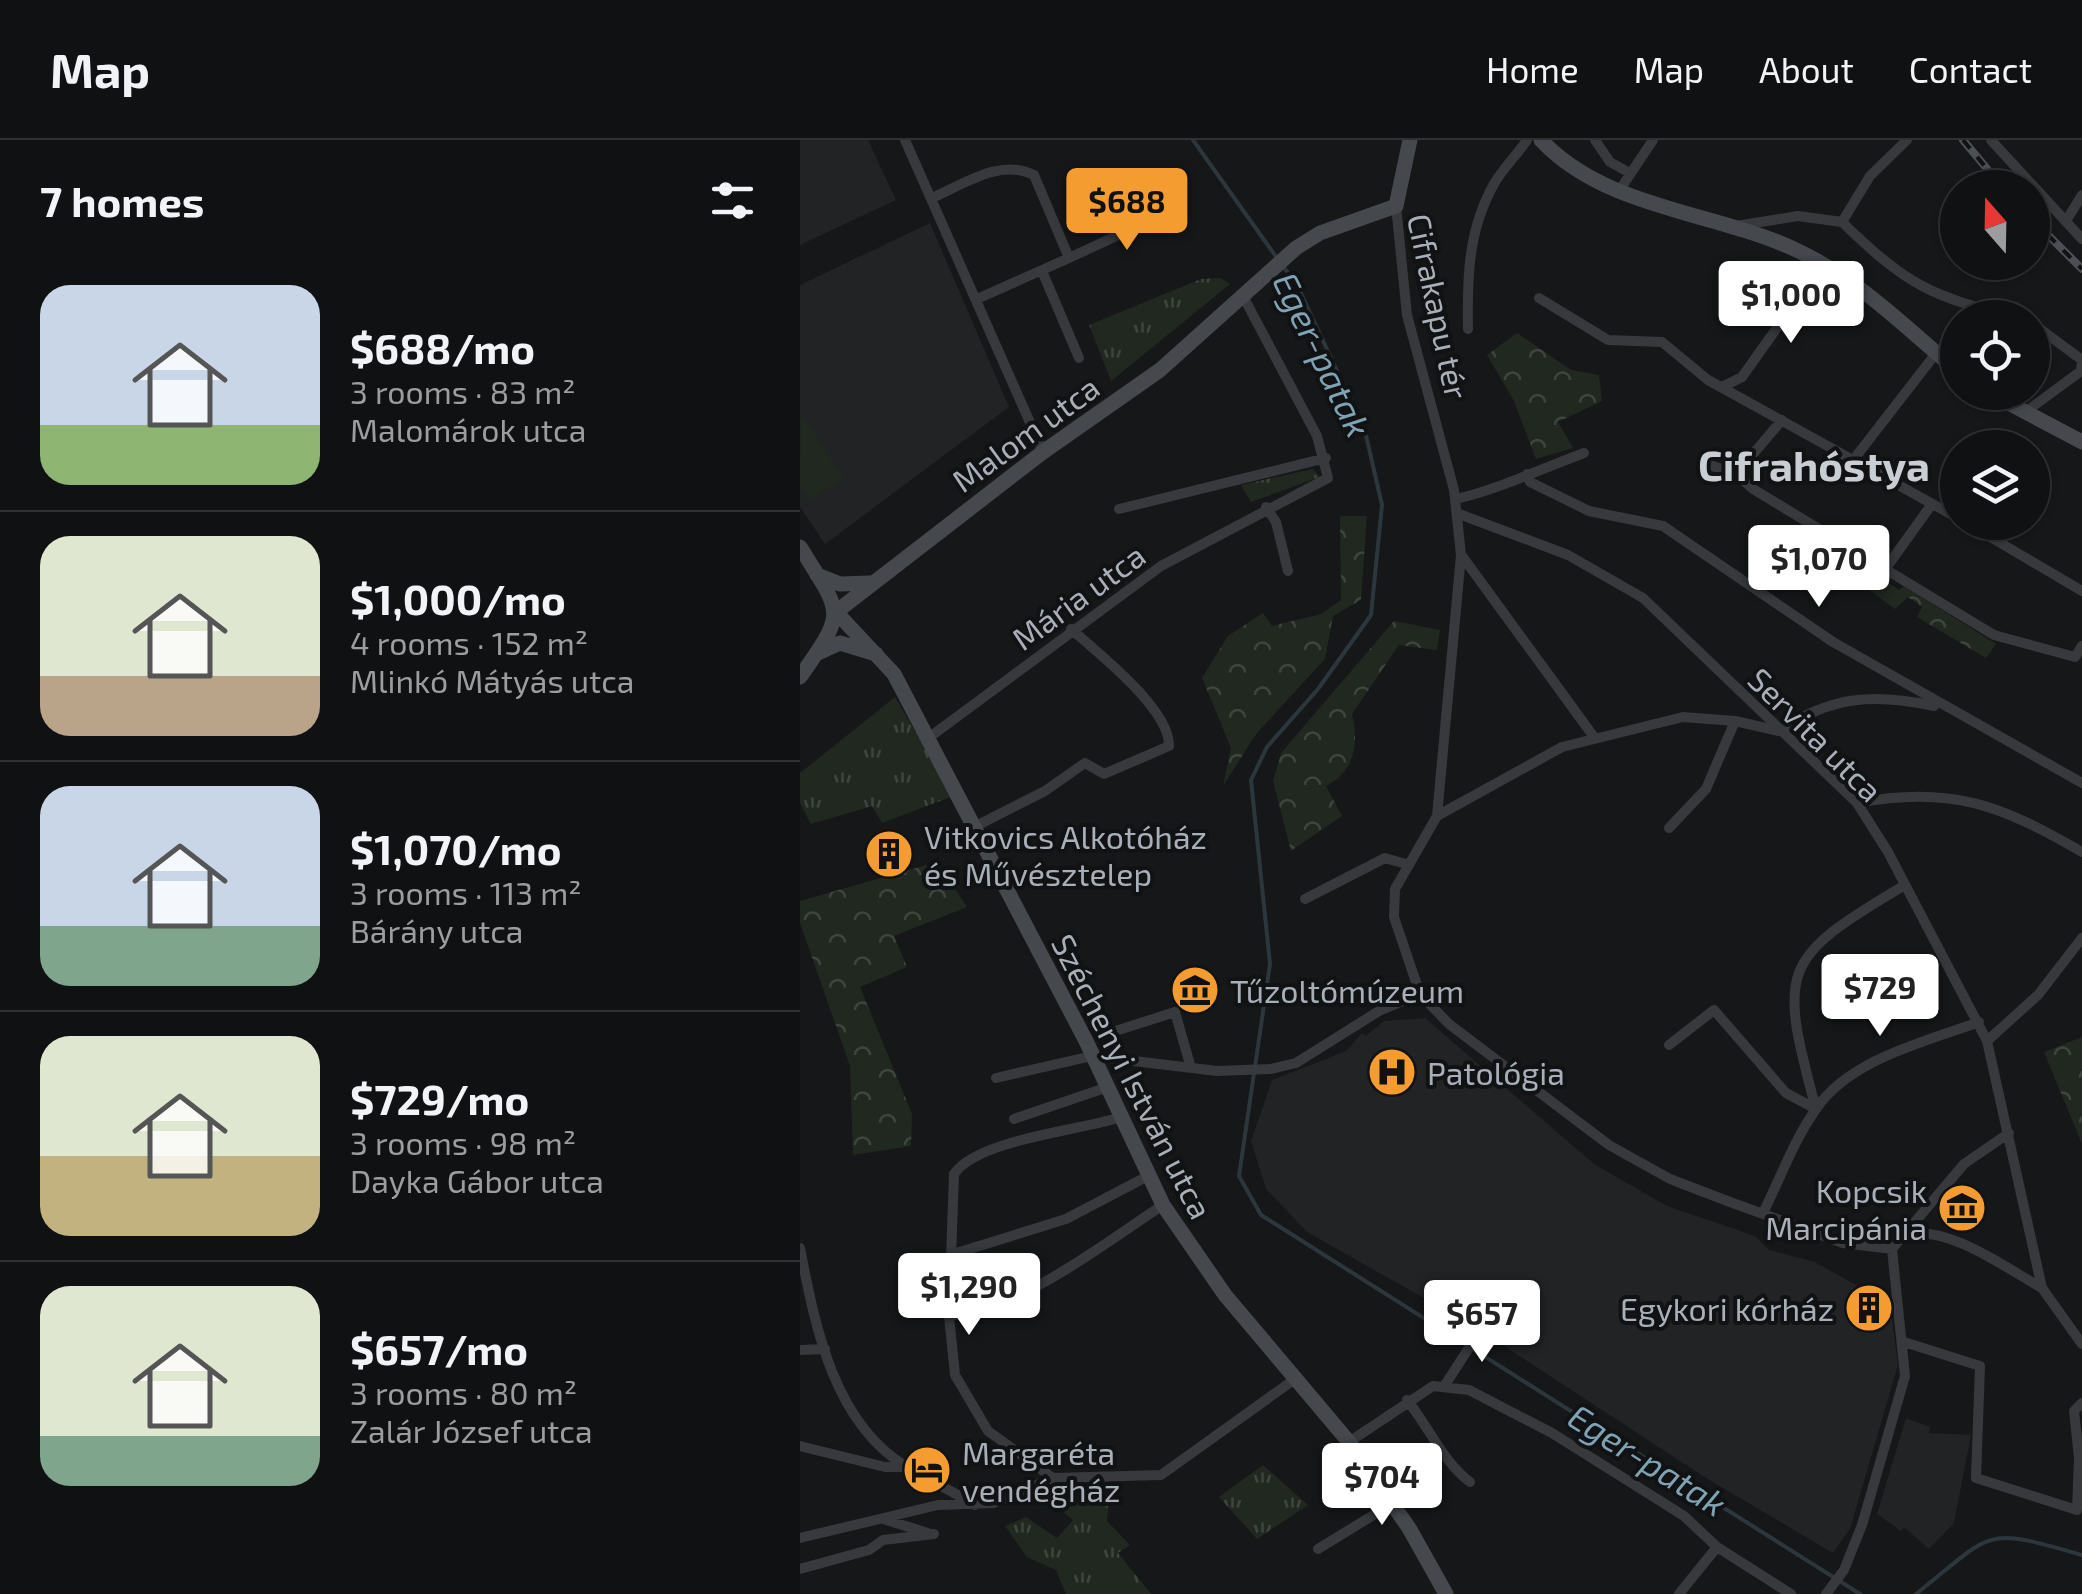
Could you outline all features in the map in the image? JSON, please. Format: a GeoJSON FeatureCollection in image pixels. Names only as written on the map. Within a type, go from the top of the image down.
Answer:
{"type":"FeatureCollection","features":[{"type":"Feature","properties":{"kind":"main road"},"geometry":{"type":"LineString","coordinates":[[1396,206],[1410,140]]}},
{"type":"Feature","properties":{"kind":"main road"},"geometry":{"type":"LineString","coordinates":[[1541,140],[1583,176],[1619,191],[1736,226],[1823,263],[1904,322],[1940,355]]}},
{"type":"Feature","properties":{"kind":"main road","name":"Cifrakapu tér"},"geometry":{"type":"LineString","coordinates":[[1242,296],[1296,248],[1320,233],[1396,206]]}},
{"type":"Feature","properties":{"kind":"main road","name":"Malom utca"},"geometry":{"type":"LineString","coordinates":[[836,612],[1043,452],[1160,370],[1242,296]]}},
{"type":"Feature","properties":{"kind":"main road"},"geometry":{"type":"LineString","coordinates":[[2019,410],[2082,442]]}},
{"type":"Feature","properties":{"kind":"main road","name":"Széchenyi István utca"},"geometry":{"type":"LineString","coordinates":[[800,547],[836,612],[880,655],[976,826],[1108,1086],[1163,1205],[1225,1295],[1350,1442],[1446,1594]]}},
{"type":"Feature","properties":{"kind":"main road"},"geometry":{"type":"LineString","coordinates":[[817,575],[840,584],[870,583]]}},
{"type":"Feature","properties":{"kind":"main road"},"geometry":{"type":"LineString","coordinates":[[800,677],[834,626],[836,612]]}},
{"type":"Feature","properties":{"kind":"main road"},"geometry":{"type":"LineString","coordinates":[[816,654],[840,643],[880,655]]}},
{"type":"Feature","properties":{"kind":"street"},"geometry":{"type":"LineString","coordinates":[[906,140],[1043,452]]}},
{"type":"Feature","properties":{"kind":"street"},"geometry":{"type":"LineString","coordinates":[[1468,329],[1467,267],[1479,217],[1495,182],[1527,140]]}},
{"type":"Feature","properties":{"kind":"street"},"geometry":{"type":"LineString","coordinates":[[1595,140],[1610,162],[1628,172]]}},
{"type":"Feature","properties":{"kind":"street"},"geometry":{"type":"LineString","coordinates":[[1619,191],[1652,140]]}},
{"type":"Feature","properties":{"kind":"street"},"geometry":{"type":"LineString","coordinates":[[1842,222],[1870,176],[1907,140]]}},
{"type":"Feature","properties":{"kind":"street"},"geometry":{"type":"LineString","coordinates":[[1990,140],[2082,239]]}},
{"type":"Feature","properties":{"kind":"street"},"geometry":{"type":"LineString","coordinates":[[932,198],[1000,168],[1018,167],[1034,175],[1069,258]]}},
{"type":"Feature","properties":{"kind":"street"},"geometry":{"type":"LineString","coordinates":[[2066,221],[2082,195]]}},
{"type":"Feature","properties":{"kind":"street","name":"Cifrakapu tér"},"geometry":{"type":"LineString","coordinates":[[1396,206],[1407,314],[1455,494],[1462,555],[1436,816]]}},
{"type":"Feature","properties":{"kind":"street"},"geometry":{"type":"LineString","coordinates":[[977,300],[1168,212]]}},
{"type":"Feature","properties":{"kind":"street"},"geometry":{"type":"LineString","coordinates":[[1736,226],[1798,216],[1842,222],[1900,275],[1951,300]]}},
{"type":"Feature","properties":{"kind":"street"},"geometry":{"type":"LineString","coordinates":[[1722,387],[1742,377],[1823,263]]}},
{"type":"Feature","properties":{"kind":"street"},"geometry":{"type":"LineString","coordinates":[[1042,270],[1079,358]]}},
{"type":"Feature","properties":{"kind":"street"},"geometry":{"type":"LineString","coordinates":[[1118,509],[1326,458],[1242,296]]}},
{"type":"Feature","properties":{"kind":"street"},"geometry":{"type":"LineString","coordinates":[[1539,298],[1608,340],[1662,342],[1688,366],[1722,387],[1940,508]]}},
{"type":"Feature","properties":{"kind":"street"},"geometry":{"type":"LineString","coordinates":[[2050,337],[2082,360],[2081,371],[2050,394]]}},
{"type":"Feature","properties":{"kind":"street"},"geometry":{"type":"LineString","coordinates":[[1854,459],[1936,352]]}},
{"type":"Feature","properties":{"kind":"street"},"geometry":{"type":"LineString","coordinates":[[2024,413],[2028,410]]}},
{"type":"Feature","properties":{"kind":"street"},"geometry":{"type":"LineString","coordinates":[[1736,474],[1782,420]]}},
{"type":"Feature","properties":{"kind":"street"},"geometry":{"type":"LineString","coordinates":[[1455,494],[1488,491],[1584,454]]}},
{"type":"Feature","properties":{"kind":"street","name":"Mária utca"},"geometry":{"type":"LineString","coordinates":[[928,739],[1071,629],[1161,566],[1328,478],[1326,458]]}},
{"type":"Feature","properties":{"kind":"street"},"geometry":{"type":"LineString","coordinates":[[1704,463],[1736,474],[1994,635],[2075,657],[2082,646]]}},
{"type":"Feature","properties":{"kind":"street"},"geometry":{"type":"LineString","coordinates":[[1527,474],[1530,482],[1589,511],[1662,526],[1776,606],[1944,709],[2082,783]]}},
{"type":"Feature","properties":{"kind":"street"},"geometry":{"type":"LineString","coordinates":[[1886,568],[1932,504]]}},
{"type":"Feature","properties":{"kind":"street"},"geometry":{"type":"LineString","coordinates":[[1266,508],[1276,522],[1288,572]]}},
{"type":"Feature","properties":{"kind":"street","name":"Servita utca"},"geometry":{"type":"LineString","coordinates":[[1458,514],[1568,555],[1643,598],[1856,804],[1905,884],[1987,1041],[2042,1288]]}},
{"type":"Feature","properties":{"kind":"street"},"geometry":{"type":"LineString","coordinates":[[1996,540],[2082,591]]}},
{"type":"Feature","properties":{"kind":"street"},"geometry":{"type":"LineString","coordinates":[[1462,555],[1594,736]]}},
{"type":"Feature","properties":{"kind":"street"},"geometry":{"type":"LineString","coordinates":[[976,826],[1045,790],[1085,763],[1104,774],[1169,746],[1169,738],[1154,712],[1071,629]]}},
{"type":"Feature","properties":{"kind":"street"},"geometry":{"type":"LineString","coordinates":[[1892,1249],[1844,1242],[1763,1213],[1670,1178],[1610,1145],[1449,1024],[1420,994],[1394,916],[1396,889],[1406,864],[1436,816],[1562,747],[1594,736],[1683,716],[1735,721],[1779,731],[1810,710],[1837,701],[1880,700],[1944,709]]}},
{"type":"Feature","properties":{"kind":"street"},"geometry":{"type":"LineString","coordinates":[[1669,828],[1706,789],[1735,721]]}},
{"type":"Feature","properties":{"kind":"street"},"geometry":{"type":"LineString","coordinates":[[1856,804],[1946,794],[2036,827],[2082,852]]}},
{"type":"Feature","properties":{"kind":"street"},"geometry":{"type":"LineString","coordinates":[[1305,899],[1385,858],[1406,864]]}},
{"type":"Feature","properties":{"kind":"street"},"geometry":{"type":"LineString","coordinates":[[1816,1109],[1795,1009],[1800,964],[1815,942],[1905,884]]}},
{"type":"Feature","properties":{"kind":"street"},"geometry":{"type":"LineString","coordinates":[[1987,1041],[2038,995],[2082,938]]}},
{"type":"Feature","properties":{"kind":"street"},"geometry":{"type":"LineString","coordinates":[[996,1078],[1092,1056],[1190,1068],[1271,1069],[1306,1058],[1379,1011],[1420,994]]}},
{"type":"Feature","properties":{"kind":"street"},"geometry":{"type":"LineString","coordinates":[[1669,1045],[1714,1010],[1786,1093],[1816,1109]]}},
{"type":"Feature","properties":{"kind":"street"},"geometry":{"type":"LineString","coordinates":[[1106,1034],[1174,1012],[1190,1068]]}},
{"type":"Feature","properties":{"kind":"street"},"geometry":{"type":"LineString","coordinates":[[1763,1213],[1816,1109],[1860,1071],[1904,1049],[1978,1022]]}},
{"type":"Feature","properties":{"kind":"street"},"geometry":{"type":"LineString","coordinates":[[1014,1119],[1108,1086]]}},
{"type":"Feature","properties":{"kind":"street"},"geometry":{"type":"LineString","coordinates":[[1053,1478],[988,1431],[968,1400],[950,1354],[954,1174],[963,1161],[988,1150],[1122,1116]]}},
{"type":"Feature","properties":{"kind":"street"},"geometry":{"type":"LineString","coordinates":[[1827,1593],[1843,1572],[1905,1376],[1892,1249],[1964,1164],[2009,1133]]}},
{"type":"Feature","properties":{"kind":"street"},"geometry":{"type":"LineString","coordinates":[[950,1255],[1066,1219],[1148,1176]]}},
{"type":"Feature","properties":{"kind":"street"},"geometry":{"type":"LineString","coordinates":[[949,1316],[974,1312],[1025,1292],[1163,1205]]}},
{"type":"Feature","properties":{"kind":"street"},"geometry":{"type":"LineString","coordinates":[[1905,1234],[1922,1231],[1949,1240],[2042,1288],[2082,1344]]}},
{"type":"Feature","properties":{"kind":"street"},"geometry":{"type":"LineString","coordinates":[[800,1248],[825,1349],[845,1401],[878,1443],[905,1467],[976,1505]]}},
{"type":"Feature","properties":{"kind":"street"},"geometry":{"type":"LineString","coordinates":[[1350,1442],[1407,1400],[1445,1385],[1485,1323]]}},
{"type":"Feature","properties":{"kind":"street"},"geometry":{"type":"LineString","coordinates":[[1904,1342],[1980,1366],[1976,1478],[2077,1510],[2079,1458],[2074,1411],[2082,1404]]}},
{"type":"Feature","properties":{"kind":"street"},"geometry":{"type":"LineString","coordinates":[[800,1350],[825,1349]]}},
{"type":"Feature","properties":{"kind":"street"},"geometry":{"type":"LineString","coordinates":[[800,1538],[938,1504],[994,1503],[1053,1478],[1160,1476],[1295,1379]]}},
{"type":"Feature","properties":{"kind":"street"},"geometry":{"type":"LineString","coordinates":[[1445,1385],[1492,1400],[1552,1433],[1684,1516],[1718,1547],[1791,1594]]}},
{"type":"Feature","properties":{"kind":"street"},"geometry":{"type":"LineString","coordinates":[[1407,1400],[1436,1437],[1450,1467],[1470,1482]]}},
{"type":"Feature","properties":{"kind":"street"},"geometry":{"type":"LineString","coordinates":[[800,1446],[886,1467],[905,1467]]}},
{"type":"Feature","properties":{"kind":"street"},"geometry":{"type":"LineString","coordinates":[[1318,1550],[1392,1504]]}},
{"type":"Feature","properties":{"kind":"street"},"geometry":{"type":"LineString","coordinates":[[800,1569],[869,1550],[882,1540],[934,1534],[882,1518]]}},
{"type":"Feature","properties":{"kind":"street"},"geometry":{"type":"LineString","coordinates":[[1679,1594],[1718,1547]]}},
{"type":"Feature","properties":{"kind":"shaded area"},"geometry":{"type":"Polygon","coordinates":[[[800,140],[868,140],[896,200],[800,245],[800,140]]]}},
{"type":"Feature","properties":{"kind":"shaded area"},"geometry":{"type":"Polygon","coordinates":[[[930,223],[1009,407],[825,544],[800,507],[800,285],[930,223]]]}},
{"type":"Feature","properties":{"kind":"shaded area"},"geometry":{"type":"Polygon","coordinates":[[[1425,1018],[1594,1164],[1667,1206],[1755,1236],[1769,1250],[1815,1262],[1890,1304],[1898,1365],[1850,1529],[1833,1553],[1706,1478],[1475,1327],[1307,1232],[1266,1189],[1251,1141],[1272,1080],[1346,1051],[1362,1033],[1366,1036],[1384,1021],[1425,1018]]]}},
{"type":"Feature","properties":{"kind":"shaded area"},"geometry":{"type":"Polygon","coordinates":[[[1906,1418],[1930,1427],[1929,1433],[1971,1435],[1954,1523],[1929,1549],[1904,1527],[1901,1531],[1877,1514],[1906,1418]]]}},
{"type":"Feature","properties":{"kind":"green space"},"geometry":{"type":"Polygon","coordinates":[[[1220,278],[1230,284],[1111,381],[1089,325],[1201,279],[1220,278]]]}},
{"type":"Feature","properties":{"kind":"green space"},"geometry":{"type":"Polygon","coordinates":[[[1517,333],[1571,370],[1599,375],[1602,401],[1558,422],[1573,448],[1536,459],[1514,401],[1487,355],[1517,333]]]}},
{"type":"Feature","properties":{"kind":"green space"},"geometry":{"type":"Polygon","coordinates":[[[801,413],[844,479],[810,501],[800,487],[801,413]]]}},
{"type":"Feature","properties":{"kind":"green space"},"geometry":{"type":"Polygon","coordinates":[[[1313,469],[1320,477],[1251,502],[1241,485],[1313,469]]]}},
{"type":"Feature","properties":{"kind":"green space"},"geometry":{"type":"Polygon","coordinates":[[[1340,516],[1367,516],[1361,600],[1333,616],[1325,659],[1256,734],[1223,786],[1231,748],[1202,678],[1228,636],[1263,613],[1272,626],[1321,614],[1341,600],[1340,516]]]}},
{"type":"Feature","properties":{"kind":"green space"},"geometry":{"type":"Polygon","coordinates":[[[1858,562],[1899,590],[1904,586],[1996,644],[1986,658],[1917,617],[1922,607],[1908,597],[1895,609],[1849,575],[1858,562]]]}},
{"type":"Feature","properties":{"kind":"green space"},"geometry":{"type":"Polygon","coordinates":[[[1394,621],[1440,630],[1437,650],[1399,645],[1352,714],[1355,736],[1349,765],[1326,786],[1342,816],[1291,851],[1273,781],[1281,753],[1394,621]]]}},
{"type":"Feature","properties":{"kind":"green space"},"geometry":{"type":"Polygon","coordinates":[[[895,697],[953,796],[882,823],[872,806],[811,824],[800,803],[800,773],[895,697]]]}},
{"type":"Feature","properties":{"kind":"green space"},"geometry":{"type":"Polygon","coordinates":[[[937,862],[967,907],[894,936],[907,967],[860,987],[912,1114],[911,1146],[853,1155],[850,1066],[800,923],[800,901],[937,862]]]}},
{"type":"Feature","properties":{"kind":"green space"},"geometry":{"type":"Polygon","coordinates":[[[2082,1037],[2082,1144],[2044,1052],[2082,1037]]]}},
{"type":"Feature","properties":{"kind":"green space"},"geometry":{"type":"Polygon","coordinates":[[[1263,1465],[1308,1505],[1257,1539],[1219,1497],[1263,1465]]]}},
{"type":"Feature","properties":{"kind":"green space"},"geometry":{"type":"Polygon","coordinates":[[[1110,1488],[1107,1521],[1130,1545],[1118,1553],[1151,1594],[1066,1594],[1056,1570],[1027,1557],[1005,1526],[1026,1517],[1057,1538],[1073,1520],[1047,1498],[1110,1488]]]}},
{"type":"Feature","properties":{"kind":"waterway","name":"Eger-patak"},"geometry":{"type":"LineString","coordinates":[[1193,140],[1277,258]]}},
{"type":"Feature","properties":{"kind":"waterway","name":"Eger-patak"},"geometry":{"type":"LineString","coordinates":[[1283,266],[1298,287],[1365,431],[1382,505],[1371,615],[1318,689],[1267,747],[1251,780],[1270,964],[1239,1176],[1261,1215],[1860,1594]]}},
{"type":"Feature","properties":{"kind":"waterway","name":"Eger-patak"},"geometry":{"type":"LineString","coordinates":[[1916,1594],[1961,1557],[1991,1540],[2025,1540],[2082,1555]]}},
{"type":"Feature","properties":{"kind":"railway"},"geometry":{"type":"LineString","coordinates":[[1963,140],[1988,170]]}},
{"type":"Feature","properties":{"kind":"railway"},"geometry":{"type":"LineString","coordinates":[[2050,237],[2082,269]]}},
{"type":"Feature","properties":{"kind":"place","name":"Vitkovics Alkotóház és Művésztelep"},"geometry":{"type":"Point","coordinates":[889,854]}},
{"type":"Feature","properties":{"kind":"place","name":"Tűzoltómúzeum"},"geometry":{"type":"Point","coordinates":[1195,990]}},
{"type":"Feature","properties":{"kind":"place","name":"Patológia"},"geometry":{"type":"Point","coordinates":[1392,1072]}},
{"type":"Feature","properties":{"kind":"place","name":"Kopcsik Marcipánia"},"geometry":{"type":"Point","coordinates":[1962,1208]}},
{"type":"Feature","properties":{"kind":"place","name":"Egykori kórház"},"geometry":{"type":"Point","coordinates":[1869,1308]}},
{"type":"Feature","properties":{"kind":"place","name":"Margaréta vendégház"},"geometry":{"type":"Point","coordinates":[927,1470]}},
{"type":"Feature","properties":{"kind":"district","name":"Cifrahóstya"},"geometry":{"type":"Point","coordinates":[1814,464]}}]}
